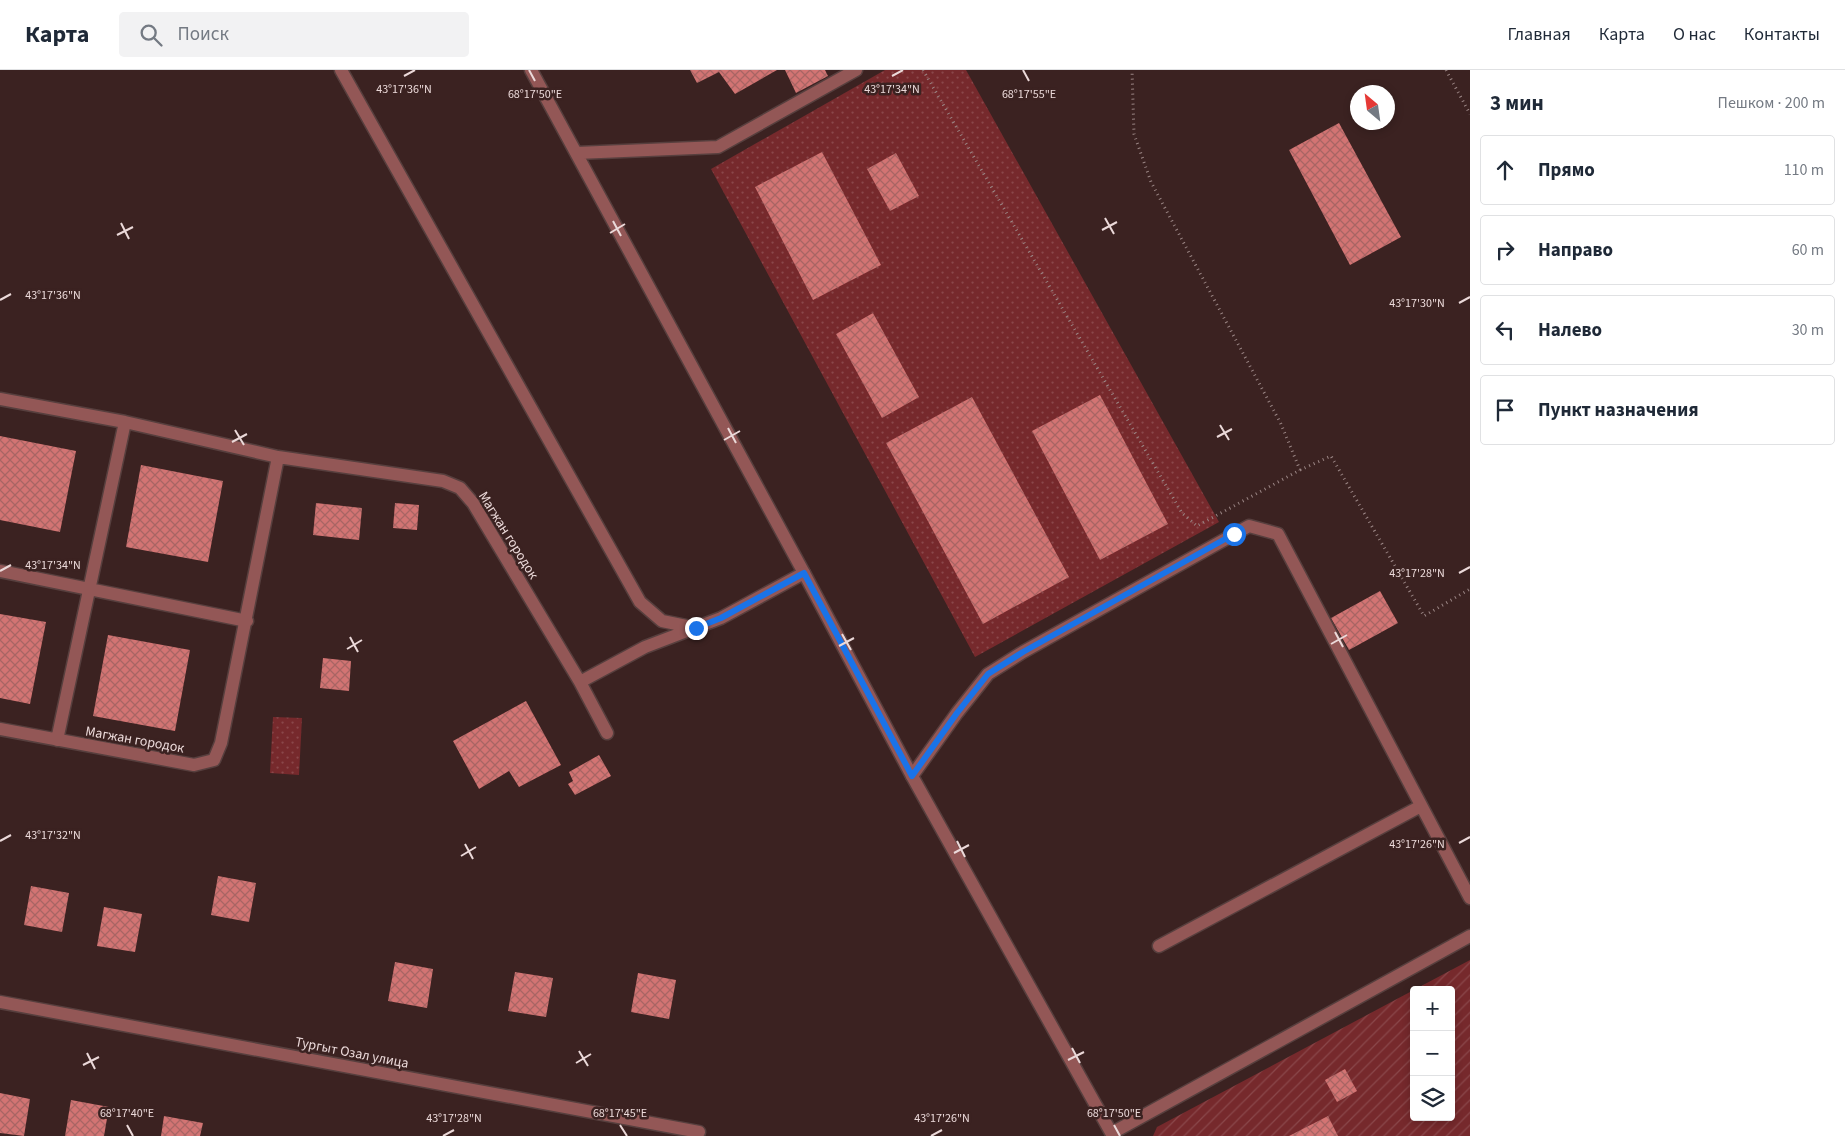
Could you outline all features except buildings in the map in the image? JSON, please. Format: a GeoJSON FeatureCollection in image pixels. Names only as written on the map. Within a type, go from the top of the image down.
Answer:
{"type":"FeatureCollection","features":[{"type":"Feature","properties":{"kind":"street"},"geometry":{"type":"LineString","coordinates":[[341,70],[640,602],[662,621],[696,628]]}},
{"type":"Feature","properties":{"kind":"street"},"geometry":{"type":"LineString","coordinates":[[531,70],[912,776],[1113,1134],[1470,936]]}},
{"type":"Feature","properties":{"kind":"street"},"geometry":{"type":"LineString","coordinates":[[577,154],[718,147],[856,70]]}},
{"type":"Feature","properties":{"kind":"street","name":"Магжан городок"},"geometry":{"type":"LineString","coordinates":[[0,399],[125,422],[278,457],[443,480],[460,488],[473,503],[580,682],[607,733]]}},
{"type":"Feature","properties":{"kind":"street"},"geometry":{"type":"LineString","coordinates":[[57,740],[125,422]]}},
{"type":"Feature","properties":{"kind":"street","name":"Магжан городок"},"geometry":{"type":"LineString","coordinates":[[0,730],[194,765],[214,760],[221,743],[278,457]]}},
{"type":"Feature","properties":{"kind":"street"},"geometry":{"type":"LineString","coordinates":[[912,776],[957,713],[988,674],[1023,652],[1249,526],[1278,534],[1470,898]]}},
{"type":"Feature","properties":{"kind":"street"},"geometry":{"type":"LineString","coordinates":[[0,571],[246,621]]}},
{"type":"Feature","properties":{"kind":"street"},"geometry":{"type":"LineString","coordinates":[[580,682],[645,646],[721,618],[804,573]]}},
{"type":"Feature","properties":{"kind":"street"},"geometry":{"type":"LineString","coordinates":[[1159,946],[1421,806]]}},
{"type":"Feature","properties":{"kind":"street","name":"Тургыт Озал улица"},"geometry":{"type":"LineString","coordinates":[[0,1002],[699,1132]]}},
{"type":"Feature","properties":{"kind":"path"},"geometry":{"type":"LineString","coordinates":[[923,70],[1182,513],[1197,526],[1300,470],[1331,456],[1424,616],[1470,590]]}},
{"type":"Feature","properties":{"kind":"path"},"geometry":{"type":"LineString","coordinates":[[1132,70],[1134,134],[1151,182],[1282,424],[1300,470]]}},
{"type":"Feature","properties":{"kind":"path"},"geometry":{"type":"LineString","coordinates":[[1446,70],[1470,114]]}},
{"type":"Feature","properties":{"kind":"shaded area"},"geometry":{"type":"Polygon","coordinates":[[[885,70],[966,70],[1219,522],[975,657],[711,169],[885,70]]]}},
{"type":"Feature","properties":{"kind":"shaded area"},"geometry":{"type":"Polygon","coordinates":[[[273,717],[302,718],[299,775],[270,773],[273,717]]]}},
{"type":"Feature","properties":{"kind":"shaded area"},"geometry":{"type":"Polygon","coordinates":[[[1470,960],[1470,1136],[1153,1136],[1157,1127],[1410,992],[1410,1121],[1455,1121],[1455,986],[1421,986],[1470,960]]]}},
{"type":"Feature","properties":{"kind":"route"},"geometry":{"type":"LineString","coordinates":[[696,628],[721,618],[804,573],[912,776],[957,713],[988,674],[1023,652],[1234,534]]}}]}
